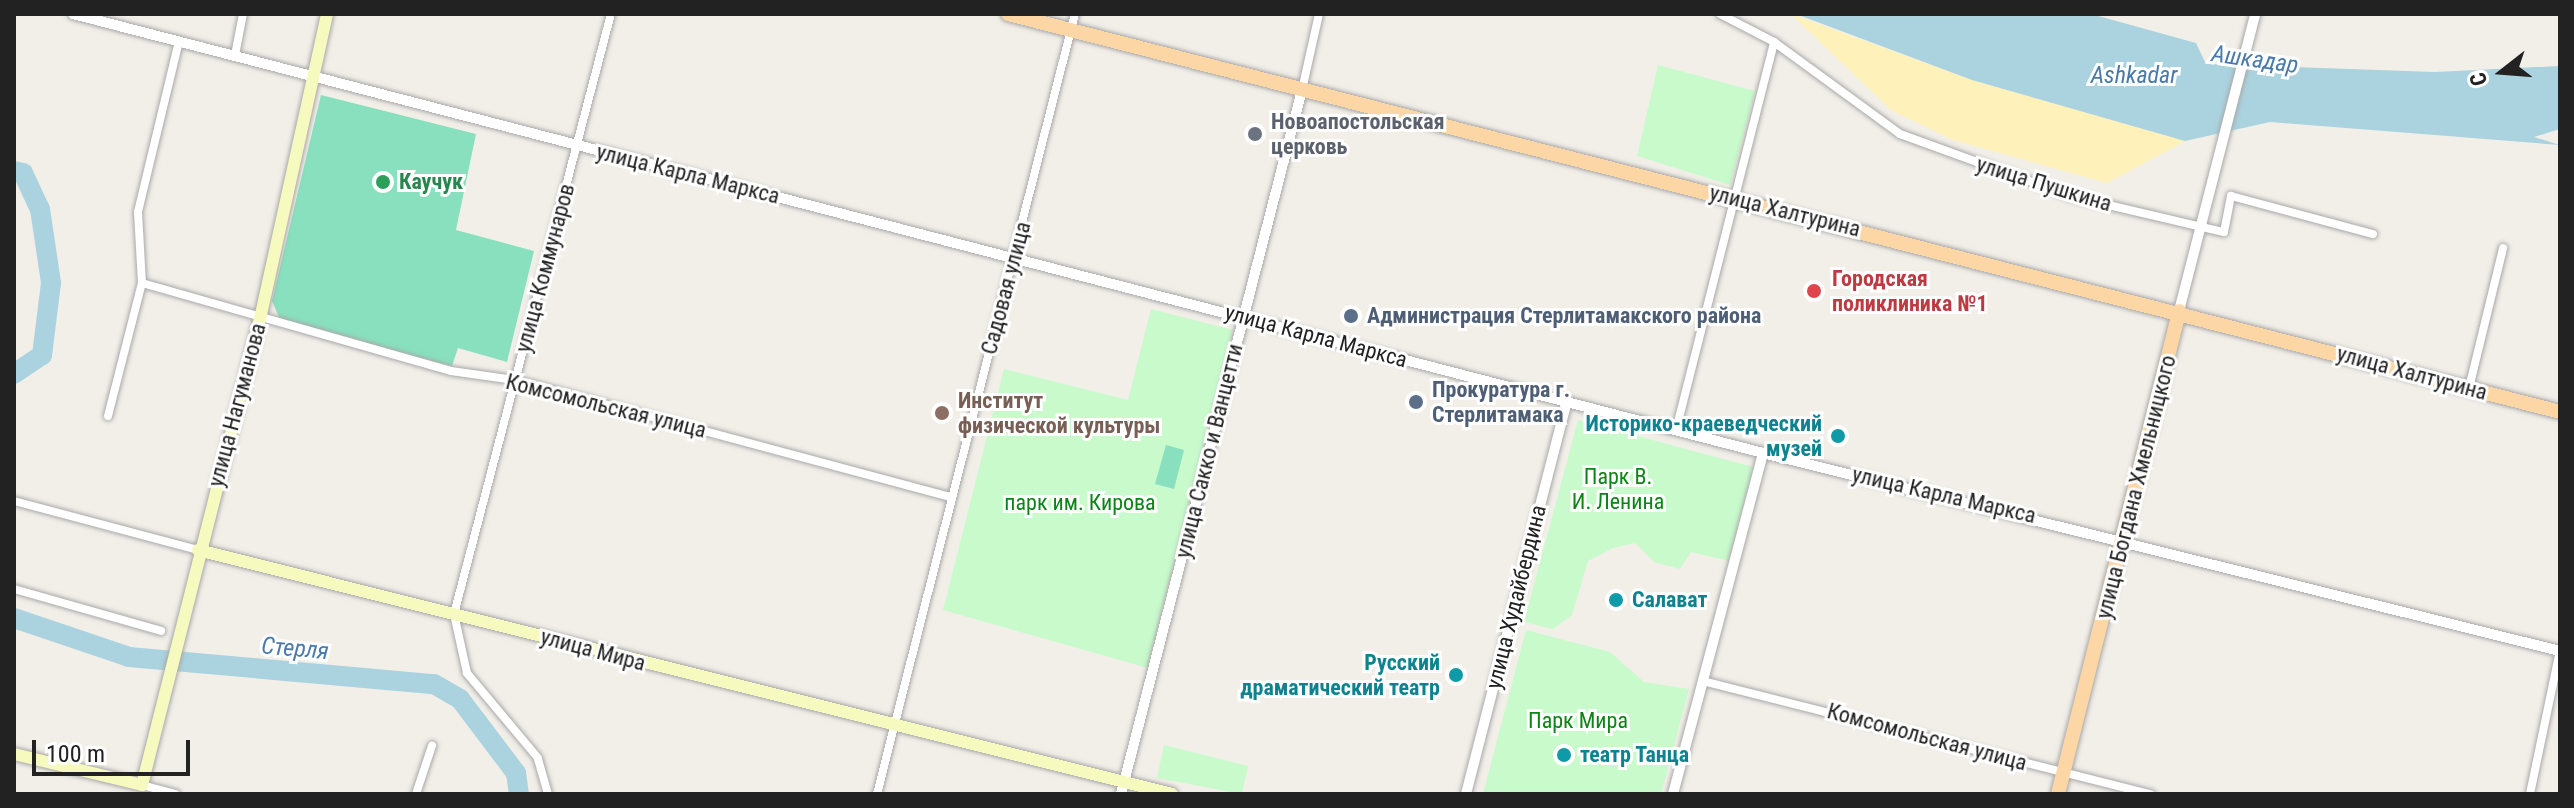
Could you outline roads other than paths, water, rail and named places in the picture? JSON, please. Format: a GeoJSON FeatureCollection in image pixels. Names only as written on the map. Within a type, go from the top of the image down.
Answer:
{"type":"FeatureCollection","features":[{"type":"Feature","properties":{"kind":"main road","name":"улица Нагуманова"},"geometry":{"type":"LineString","coordinates":[[141,789],[163,708],[198,550],[260,319],[327,14]]}},
{"type":"Feature","properties":{"kind":"main road","name":"улица Халтурина"},"geometry":{"type":"LineString","coordinates":[[1008,14],[2179,311],[2560,412]]}},
{"type":"Feature","properties":{"kind":"main road","name":"улица Богдана Хмельницкого"},"geometry":{"type":"LineString","coordinates":[[2058,794],[2125,539],[2179,311]]}},
{"type":"Feature","properties":{"kind":"main road","name":"улица Мира"},"geometry":{"type":"LineString","coordinates":[[198,550],[1122,788],[1172,794]]}},
{"type":"Feature","properties":{"kind":"main road"},"geometry":{"type":"LineString","coordinates":[[14,754],[141,789]]}},
{"type":"Feature","properties":{"kind":"street","name":"улица Карла Маркса"},"geometry":{"type":"LineString","coordinates":[[73,14],[1763,453],[2125,539],[2560,651]]}},
{"type":"Feature","properties":{"kind":"street"},"geometry":{"type":"LineString","coordinates":[[235,55],[243,14]]}},
{"type":"Feature","properties":{"kind":"street","name":"улица Коммунаров"},"geometry":{"type":"LineString","coordinates":[[454,614],[611,14]]}},
{"type":"Feature","properties":{"kind":"street","name":"Садовая улица"},"geometry":{"type":"LineString","coordinates":[[877,794],[891,727],[1015,257],[1075,14]]}},
{"type":"Feature","properties":{"kind":"street","name":"улица Сакко и Ванцетти"},"geometry":{"type":"LineString","coordinates":[[1122,788],[1319,14]]}},
{"type":"Feature","properties":{"kind":"street","name":"улица Пушкина"},"geometry":{"type":"LineString","coordinates":[[1720,14],[1774,42],[1900,134],[2070,196],[2200,226]]}},
{"type":"Feature","properties":{"kind":"street","name":"улица Богдана Хмельницкого"},"geometry":{"type":"LineString","coordinates":[[2179,311],[2255,14]]}},
{"type":"Feature","properties":{"kind":"street"},"geometry":{"type":"LineString","coordinates":[[108,416],[142,283],[138,212],[179,41]]}},
{"type":"Feature","properties":{"kind":"street"},"geometry":{"type":"LineString","coordinates":[[1676,430],[1774,42]]}},
{"type":"Feature","properties":{"kind":"street"},"geometry":{"type":"LineString","coordinates":[[2200,226],[2224,232],[2231,196],[2373,234]]}},
{"type":"Feature","properties":{"kind":"street"},"geometry":{"type":"LineString","coordinates":[[2469,388],[2503,248]]}},
{"type":"Feature","properties":{"kind":"street","name":"Комсомольская улица"},"geometry":{"type":"LineString","coordinates":[[142,283],[451,371],[514,380],[951,497]]}},
{"type":"Feature","properties":{"kind":"street","name":"улица Худайбердина"},"geometry":{"type":"LineString","coordinates":[[1466,794],[1567,401]]}},
{"type":"Feature","properties":{"kind":"street"},"geometry":{"type":"LineString","coordinates":[[1673,794],[1763,453]]}},
{"type":"Feature","properties":{"kind":"street","name":"улица Мира"},"geometry":{"type":"LineString","coordinates":[[14,501],[198,550]]}},
{"type":"Feature","properties":{"kind":"street"},"geometry":{"type":"LineString","coordinates":[[14,589],[161,631]]}},
{"type":"Feature","properties":{"kind":"street"},"geometry":{"type":"LineString","coordinates":[[454,614],[467,673],[538,758],[548,794]]}},
{"type":"Feature","properties":{"kind":"street"},"geometry":{"type":"LineString","coordinates":[[2530,794],[2560,651]]}},
{"type":"Feature","properties":{"kind":"street","name":"Комсомольская улица"},"geometry":{"type":"LineString","coordinates":[[1703,681],[2151,794]]}},
{"type":"Feature","properties":{"kind":"street"},"geometry":{"type":"LineString","coordinates":[[416,794],[432,746]]}},
{"type":"Feature","properties":{"kind":"street"},"geometry":{"type":"LineString","coordinates":[[141,789],[176,794]]}},
{"type":"Feature","properties":{"kind":"water","name":"Ashkadar"},"geometry":{"type":"Polygon","coordinates":[[[1796,14],[2091,14],[2196,43],[2206,64],[2435,72],[2560,66],[2560,129],[2534,137],[2560,145],[2270,122],[2185,141],[1972,80],[1796,14]]]}},
{"type":"Feature","properties":{"kind":"waterway","name":"Стерля"},"geometry":{"type":"LineString","coordinates":[[14,171],[23,173],[40,209],[51,283],[42,355],[14,374]]}},
{"type":"Feature","properties":{"kind":"waterway","name":"Стерля"},"geometry":{"type":"LineString","coordinates":[[14,618],[129,657],[434,684],[460,699],[516,773],[519,794]]}},
{"type":"Feature","properties":{"kind":"place","name":"Новоапостольская церковь"},"geometry":{"type":"Point","coordinates":[1255,134]}},
{"type":"Feature","properties":{"kind":"place","name":"Каучук"},"geometry":{"type":"Point","coordinates":[383,182]}},
{"type":"Feature","properties":{"kind":"place","name":"Городская поликлиника №1"},"geometry":{"type":"Point","coordinates":[1814,291]}},
{"type":"Feature","properties":{"kind":"place","name":"Администрация Стерлитамакского района"},"geometry":{"type":"Point","coordinates":[1351,316]}},
{"type":"Feature","properties":{"kind":"place","name":"Прокуратура г. Стерлитамака"},"geometry":{"type":"Point","coordinates":[1416,402]}},
{"type":"Feature","properties":{"kind":"place","name":"Институт физической культуры"},"geometry":{"type":"Point","coordinates":[942,413]}},
{"type":"Feature","properties":{"kind":"place","name":"Историко-краеведческий музей"},"geometry":{"type":"Point","coordinates":[1838,436]}},
{"type":"Feature","properties":{"kind":"place","name":"Салават"},"geometry":{"type":"Point","coordinates":[1616,600]}},
{"type":"Feature","properties":{"kind":"place","name":"Русский драматический театр"},"geometry":{"type":"Point","coordinates":[1456,675]}},
{"type":"Feature","properties":{"kind":"place","name":"театр Танца"},"geometry":{"type":"Point","coordinates":[1564,755]}},
{"type":"Feature","properties":{"kind":"water label","name":"Ашкадар"},"geometry":{"type":"Point","coordinates":[2255,60]}},
{"type":"Feature","properties":{"kind":"park label","name":"Парк В. И. Ленина"},"geometry":{"type":"Point","coordinates":[1618,488]}},
{"type":"Feature","properties":{"kind":"park label","name":"парк им. Кирова"},"geometry":{"type":"Point","coordinates":[1080,503]}},
{"type":"Feature","properties":{"kind":"park label","name":"Парк Мира"},"geometry":{"type":"Point","coordinates":[1578,721]}}]}
